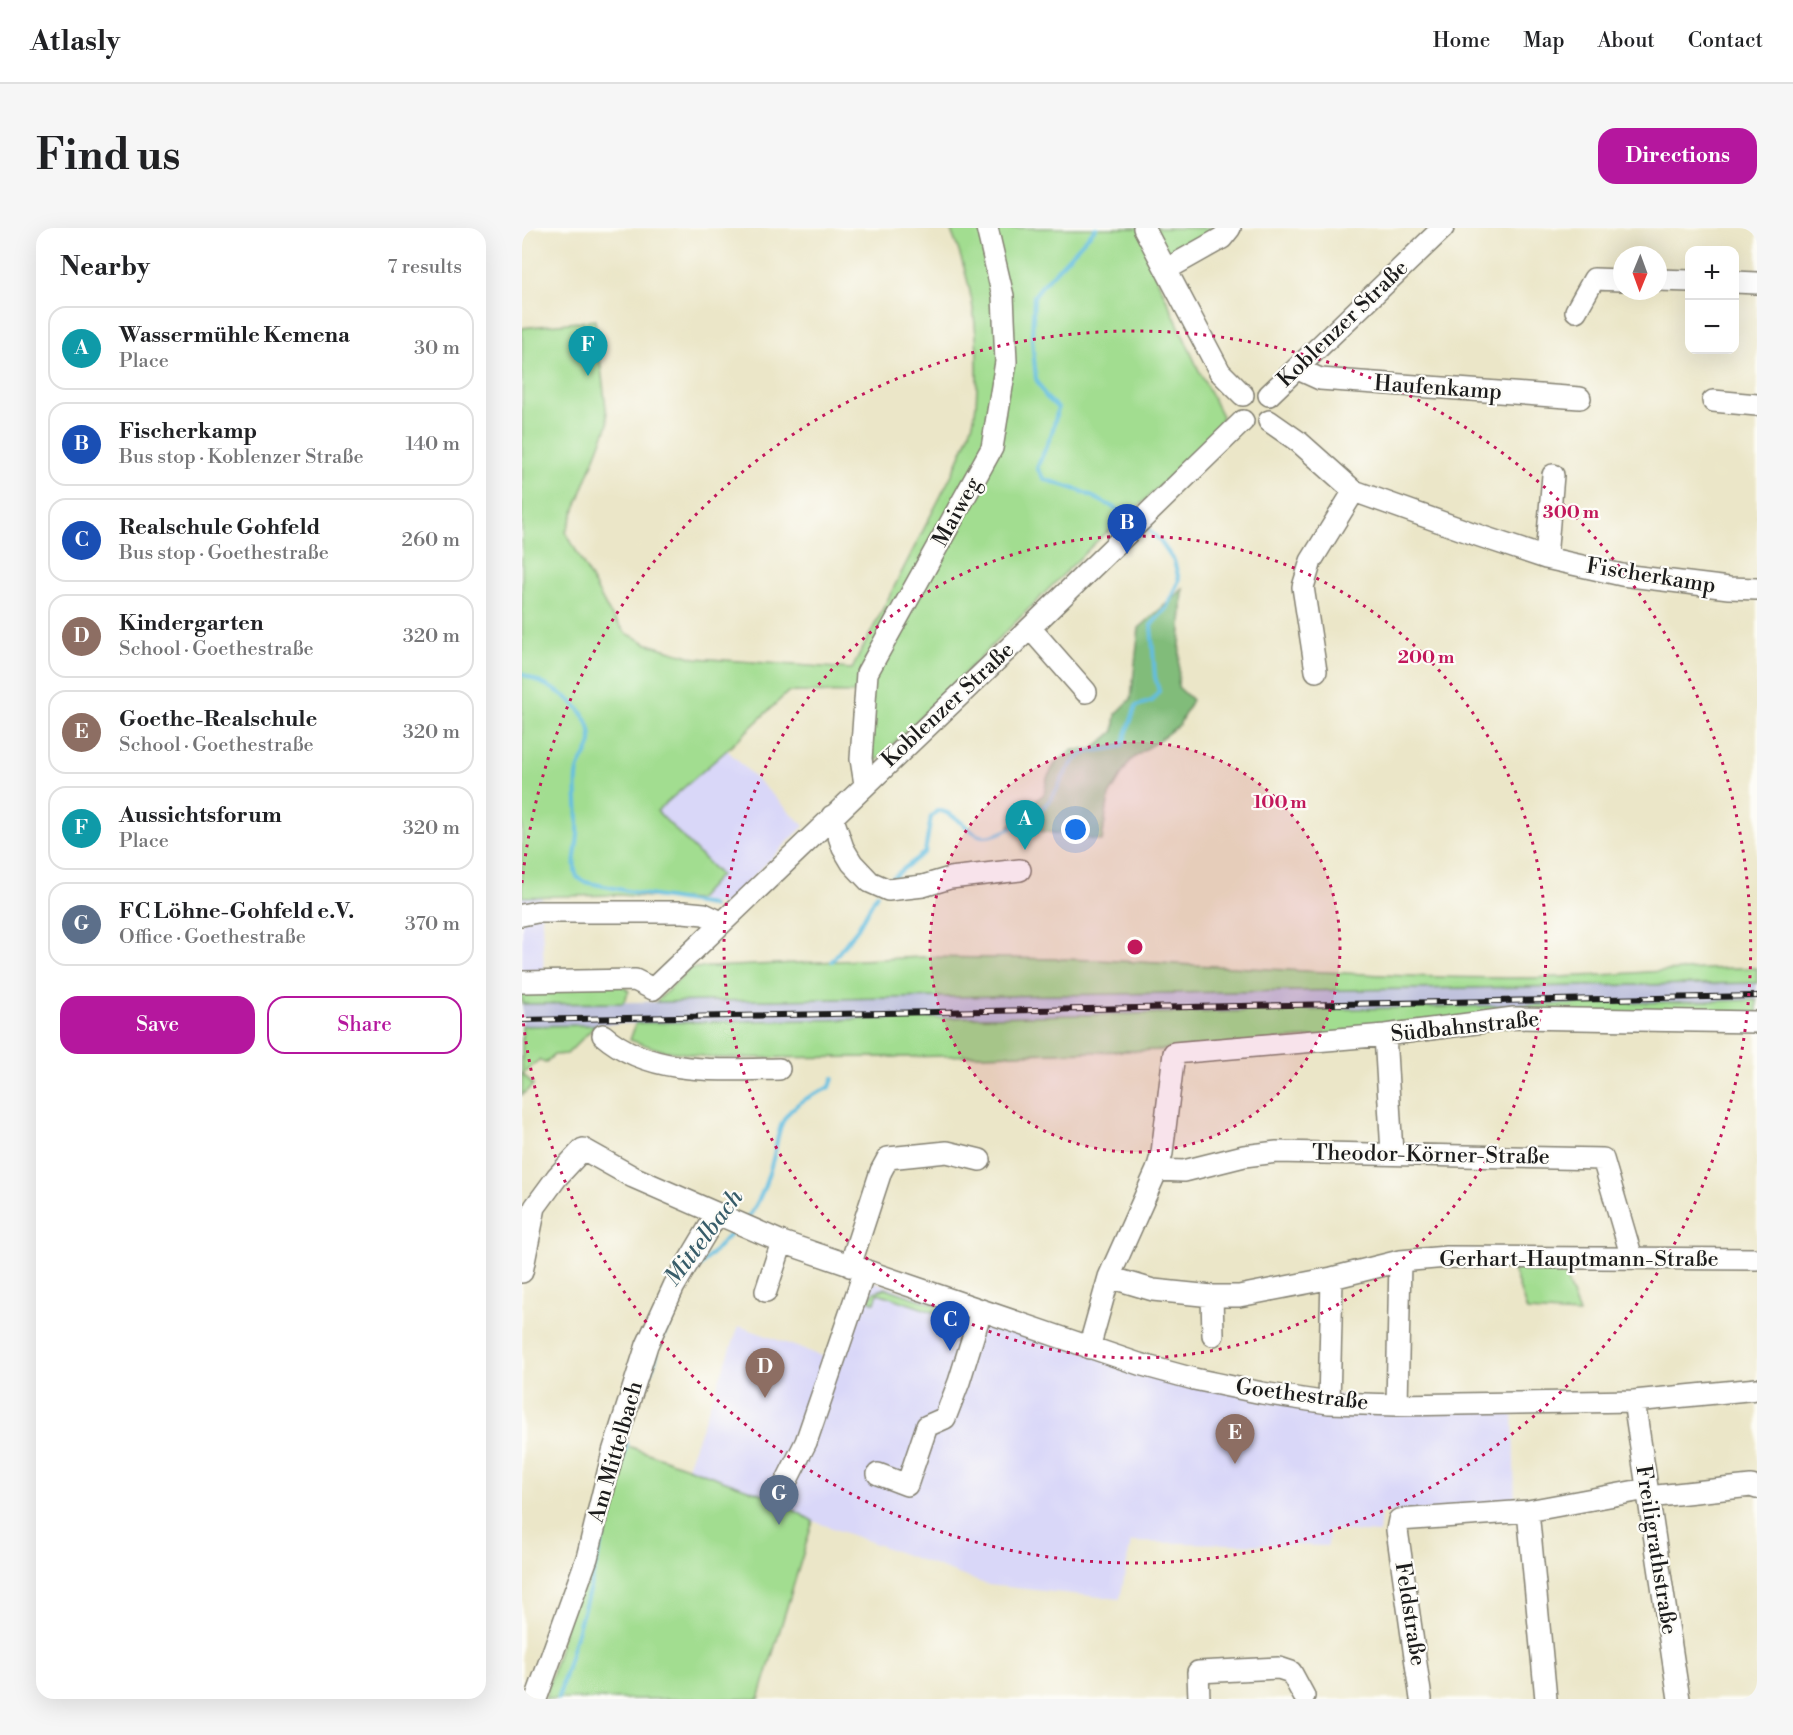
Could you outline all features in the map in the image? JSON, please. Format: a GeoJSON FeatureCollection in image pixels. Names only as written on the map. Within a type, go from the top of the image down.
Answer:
{"type":"FeatureCollection","features":[{"type":"Feature","properties":{"kind":"street","name":"Maiweg"},"geometry":{"type":"LineString","coordinates":[[866,784],[861,759],[867,673],[992,448],[1006,362],[1003,296],[987,228]]}},
{"type":"Feature","properties":{"kind":"street"},"geometry":{"type":"LineString","coordinates":[[1144,228],[1220,372],[1244,394]]}},
{"type":"Feature","properties":{"kind":"street"},"geometry":{"type":"LineString","coordinates":[[1167,269],[1222,238],[1230,228]]}},
{"type":"Feature","properties":{"kind":"street","name":"Koblenzer Straße"},"geometry":{"type":"LineString","coordinates":[[1269,395],[1443,228]]}},
{"type":"Feature","properties":{"kind":"street"},"geometry":{"type":"LineString","coordinates":[[1576,311],[1594,279],[1613,280]]}},
{"type":"Feature","properties":{"kind":"street"},"geometry":{"type":"LineString","coordinates":[[1667,280],[1685,281]]}},
{"type":"Feature","properties":{"kind":"street"},"geometry":{"type":"LineString","coordinates":[[1739,282],[1757,283]]}},
{"type":"Feature","properties":{"kind":"street","name":"Haufenkamp"},"geometry":{"type":"LineString","coordinates":[[1298,369],[1320,379],[1580,398]]}},
{"type":"Feature","properties":{"kind":"street"},"geometry":{"type":"LineString","coordinates":[[1259,390],[1269,395],[1273,400],[1274,411],[1269,421],[1259,426],[1243,421],[1238,405],[1244,394],[1259,390]]}},
{"type":"Feature","properties":{"kind":"street"},"geometry":{"type":"LineString","coordinates":[[1713,401],[1757,405]]}},
{"type":"Feature","properties":{"kind":"street","name":"Koblenzer Straße"},"geometry":{"type":"LineString","coordinates":[[522,982],[636,980],[653,989],[1243,421]]}},
{"type":"Feature","properties":{"kind":"street","name":"Fischerkamp"},"geometry":{"type":"LineString","coordinates":[[1269,421],[1299,442],[1353,491],[1546,558],[1622,575],[1729,588],[1757,589]]}},
{"type":"Feature","properties":{"kind":"street"},"geometry":{"type":"LineString","coordinates":[[1546,558],[1553,475]]}},
{"type":"Feature","properties":{"kind":"street"},"geometry":{"type":"LineString","coordinates":[[1316,671],[1303,586],[1311,561],[1353,491]]}},
{"type":"Feature","properties":{"kind":"street"},"geometry":{"type":"LineString","coordinates":[[1030,628],[1086,692]]}},
{"type":"Feature","properties":{"kind":"street"},"geometry":{"type":"LineString","coordinates":[[831,816],[843,848],[852,863],[879,886],[923,886],[950,878],[1020,870]]}},
{"type":"Feature","properties":{"kind":"street"},"geometry":{"type":"LineString","coordinates":[[522,915],[537,912],[683,912],[704,914],[721,922]]}},
{"type":"Feature","properties":{"kind":"street","name":"Südbahnstraße"},"geometry":{"type":"LineString","coordinates":[[1158,1170],[1174,1053],[1385,1035],[1514,1018],[1757,1022]]}},
{"type":"Feature","properties":{"kind":"street"},"geometry":{"type":"LineString","coordinates":[[603,1035],[638,1057],[678,1066],[719,1070],[779,1069]]}},
{"type":"Feature","properties":{"kind":"street"},"geometry":{"type":"LineString","coordinates":[[1385,1035],[1392,1153]]}},
{"type":"Feature","properties":{"kind":"street","name":"Goethestraße"},"geometry":{"type":"LineString","coordinates":[[522,1272],[535,1207],[557,1177],[583,1149],[633,1178],[782,1242],[1089,1348],[1194,1379],[1262,1393],[1329,1403],[1397,1405],[1634,1401],[1757,1389]]}},
{"type":"Feature","properties":{"kind":"street"},"geometry":{"type":"LineString","coordinates":[[779,1496],[806,1442],[858,1268],[881,1171],[888,1158],[947,1152],[980,1160]]}},
{"type":"Feature","properties":{"kind":"street","name":"Theodor-Körner-Straße"},"geometry":{"type":"LineString","coordinates":[[1158,1170],[1184,1171],[1244,1156],[1277,1152],[1603,1159],[1632,1258]]}},
{"type":"Feature","properties":{"kind":"street"},"geometry":{"type":"LineString","coordinates":[[1089,1348],[1109,1277],[1158,1170]]}},
{"type":"Feature","properties":{"kind":"street","name":"Am Mittelbach"},"geometry":{"type":"LineString","coordinates":[[536,1699],[587,1558],[613,1452],[647,1345],[674,1286],[725,1218]]}},
{"type":"Feature","properties":{"kind":"street"},"geometry":{"type":"LineString","coordinates":[[766,1291],[782,1242]]}},
{"type":"Feature","properties":{"kind":"street","name":"Gerhart-Hauptmann-Straße"},"geometry":{"type":"LineString","coordinates":[[1109,1277],[1153,1290],[1212,1296],[1239,1296],[1332,1278],[1400,1261],[1447,1257],[1757,1259]]}},
{"type":"Feature","properties":{"kind":"street"},"geometry":{"type":"LineString","coordinates":[[1397,1405],[1400,1261]]}},
{"type":"Feature","properties":{"kind":"street"},"geometry":{"type":"LineString","coordinates":[[1329,1403],[1332,1278]]}},
{"type":"Feature","properties":{"kind":"street"},"geometry":{"type":"LineString","coordinates":[[1212,1296],[1213,1335]]}},
{"type":"Feature","properties":{"kind":"street"},"geometry":{"type":"LineString","coordinates":[[878,1474],[907,1485],[927,1426],[945,1418],[981,1311]]}},
{"type":"Feature","properties":{"kind":"street","name":"Freiligrathstraße"},"geometry":{"type":"LineString","coordinates":[[1634,1401],[1679,1699]]}},
{"type":"Feature","properties":{"kind":"street"},"geometry":{"type":"LineString","coordinates":[[1546,1699],[1528,1511],[1648,1493],[1751,1486],[1757,1488]]}},
{"type":"Feature","properties":{"kind":"street","name":"Feldstraße"},"geometry":{"type":"LineString","coordinates":[[1421,1699],[1397,1530],[1399,1520],[1528,1511]]}},
{"type":"Feature","properties":{"kind":"street"},"geometry":{"type":"LineString","coordinates":[[1199,1699],[1198,1672],[1279,1668],[1292,1672],[1304,1696]]}},
{"type":"Feature","properties":{"kind":"shaded area"},"geometry":{"type":"Polygon","coordinates":[[[727,750],[804,826],[724,905],[697,900],[720,875],[656,811],[727,750]]]}},
{"type":"Feature","properties":{"kind":"shaded area"},"geometry":{"type":"Polygon","coordinates":[[[541,895],[544,976],[522,977],[522,897],[541,895]]]}},
{"type":"Feature","properties":{"kind":"shaded area"},"geometry":{"type":"Polygon","coordinates":[[[1757,983],[1757,1000],[522,1026],[522,1004],[1757,983]]]}},
{"type":"Feature","properties":{"kind":"shaded area"},"geometry":{"type":"Polygon","coordinates":[[[866,1279],[1157,1376],[1513,1413],[1515,1508],[1381,1513],[1379,1533],[1329,1530],[1328,1546],[1131,1542],[1120,1599],[988,1585],[813,1521],[687,1467],[739,1326],[830,1359],[866,1279]]]}},
{"type":"Feature","properties":{"kind":"green space"},"geometry":{"type":"Polygon","coordinates":[[[950,228],[1231,228],[1175,264],[1155,274],[1222,416],[1217,431],[1137,508],[1101,537],[875,762],[862,722],[862,693],[788,692],[727,750],[657,811],[720,875],[697,900],[618,895],[522,897],[522,328],[595,320],[608,424],[566,532],[609,612],[626,633],[648,644],[695,658],[852,669],[952,474],[974,417],[977,377],[972,301],[950,228]]]}},
{"type":"Feature","properties":{"kind":"green space"},"geometry":{"type":"Polygon","coordinates":[[[1183,589],[1178,687],[1192,700],[1179,725],[1130,761],[1109,796],[1102,841],[1009,826],[1028,806],[1044,794],[1047,778],[1056,762],[1073,750],[1093,749],[1114,731],[1116,714],[1131,699],[1139,628],[1183,589]]]}},
{"type":"Feature","properties":{"kind":"green space"},"geometry":{"type":"Polygon","coordinates":[[[923,957],[1095,960],[1359,974],[1517,978],[1757,968],[1757,983],[656,1002],[691,968],[923,957]]]}},
{"type":"Feature","properties":{"kind":"green space"},"geometry":{"type":"Polygon","coordinates":[[[620,984],[629,991],[623,1003],[522,1004],[522,985],[620,984]]]}},
{"type":"Feature","properties":{"kind":"green space"},"geometry":{"type":"Polygon","coordinates":[[[1757,1000],[1757,1016],[1375,1032],[1161,1050],[905,1057],[715,1058],[661,1050],[630,1040],[636,1023],[1757,1000]]]}},
{"type":"Feature","properties":{"kind":"green space"},"geometry":{"type":"Polygon","coordinates":[[[596,1025],[567,1054],[554,1055],[545,1063],[539,1060],[523,1074],[533,1085],[522,1095],[522,1026],[596,1025]]]}},
{"type":"Feature","properties":{"kind":"green space"},"geometry":{"type":"Polygon","coordinates":[[[1511,1263],[1561,1264],[1579,1314],[1527,1311],[1511,1263]]]}},
{"type":"Feature","properties":{"kind":"green space"},"geometry":{"type":"Polygon","coordinates":[[[886,1288],[975,1318],[972,1324],[961,1324],[962,1322],[878,1293],[875,1303],[868,1300],[874,1292],[886,1288]]]}},
{"type":"Feature","properties":{"kind":"green space"},"geometry":{"type":"Polygon","coordinates":[[[617,1442],[773,1498],[813,1521],[759,1699],[545,1699],[617,1442]]]}},
{"type":"Feature","properties":{"kind":"waterway","name":"Mittelbach"},"geometry":{"type":"LineString","coordinates":[[1096,228],[1034,296],[1032,338],[1036,379],[1046,397],[1058,408],[1052,433],[1037,468],[1044,479],[1081,491],[1133,517]]}},
{"type":"Feature","properties":{"kind":"waterway","name":"Mittelbach"},"geometry":{"type":"LineString","coordinates":[[888,881],[925,852],[931,817],[938,810],[952,815],[981,836],[998,834],[1045,806],[1076,759],[1091,751],[1122,746],[1136,706],[1152,701],[1159,691],[1155,677],[1151,625],[1166,609],[1179,580],[1174,561],[1160,541],[1144,525]]}},
{"type":"Feature","properties":{"kind":"waterway"},"geometry":{"type":"LineString","coordinates":[[522,674],[545,684],[567,698],[585,717],[589,728],[591,741],[577,777],[578,831],[575,860],[577,877],[585,882],[713,907]]}},
{"type":"Feature","properties":{"kind":"waterway","name":"Mittelbach"},"geometry":{"type":"LineString","coordinates":[[832,961],[858,928],[877,894]]}},
{"type":"Feature","properties":{"kind":"waterway","name":"Mittelbach"},"geometry":{"type":"LineString","coordinates":[[746,1219],[763,1191],[782,1123],[790,1111],[801,1102],[830,1087],[833,1078]]}},
{"type":"Feature","properties":{"kind":"waterway","name":"Mittelbach"},"geometry":{"type":"LineString","coordinates":[[692,1275],[734,1230]]}},
{"type":"Feature","properties":{"kind":"waterway","name":"Mittelbach"},"geometry":{"type":"LineString","coordinates":[[664,1336],[671,1316]]}},
{"type":"Feature","properties":{"kind":"waterway","name":"Mittelbach"},"geometry":{"type":"LineString","coordinates":[[649,1377],[657,1354]]}},
{"type":"Feature","properties":{"kind":"waterway","name":"Mittelbach"},"geometry":{"type":"LineString","coordinates":[[558,1699],[627,1443]]}},
{"type":"Feature","properties":{"kind":"railway"},"geometry":{"type":"LineString","coordinates":[[522,1020],[1757,996]]}},
{"type":"Feature","properties":{"kind":"place","name":"Aussichtsforum"},"geometry":{"type":"Point","coordinates":[588,376]}},
{"type":"Feature","properties":{"kind":"place","name":"Fischerkamp"},"geometry":{"type":"Point","coordinates":[1127,554]}},
{"type":"Feature","properties":{"kind":"place","name":"Wassermühle Kemena"},"geometry":{"type":"Point","coordinates":[1025,850]}},
{"type":"Feature","properties":{"kind":"place","name":"Realschule Gohfeld"},"geometry":{"type":"Point","coordinates":[950,1351]}},
{"type":"Feature","properties":{"kind":"place","name":"Kindergarten"},"geometry":{"type":"Point","coordinates":[765,1398]}},
{"type":"Feature","properties":{"kind":"place","name":"Goethe-Realschule"},"geometry":{"type":"Point","coordinates":[1235,1464]}},
{"type":"Feature","properties":{"kind":"place","name":"FC Löhne-Gohfeld e.V."},"geometry":{"type":"Point","coordinates":[779,1525]}}]}
